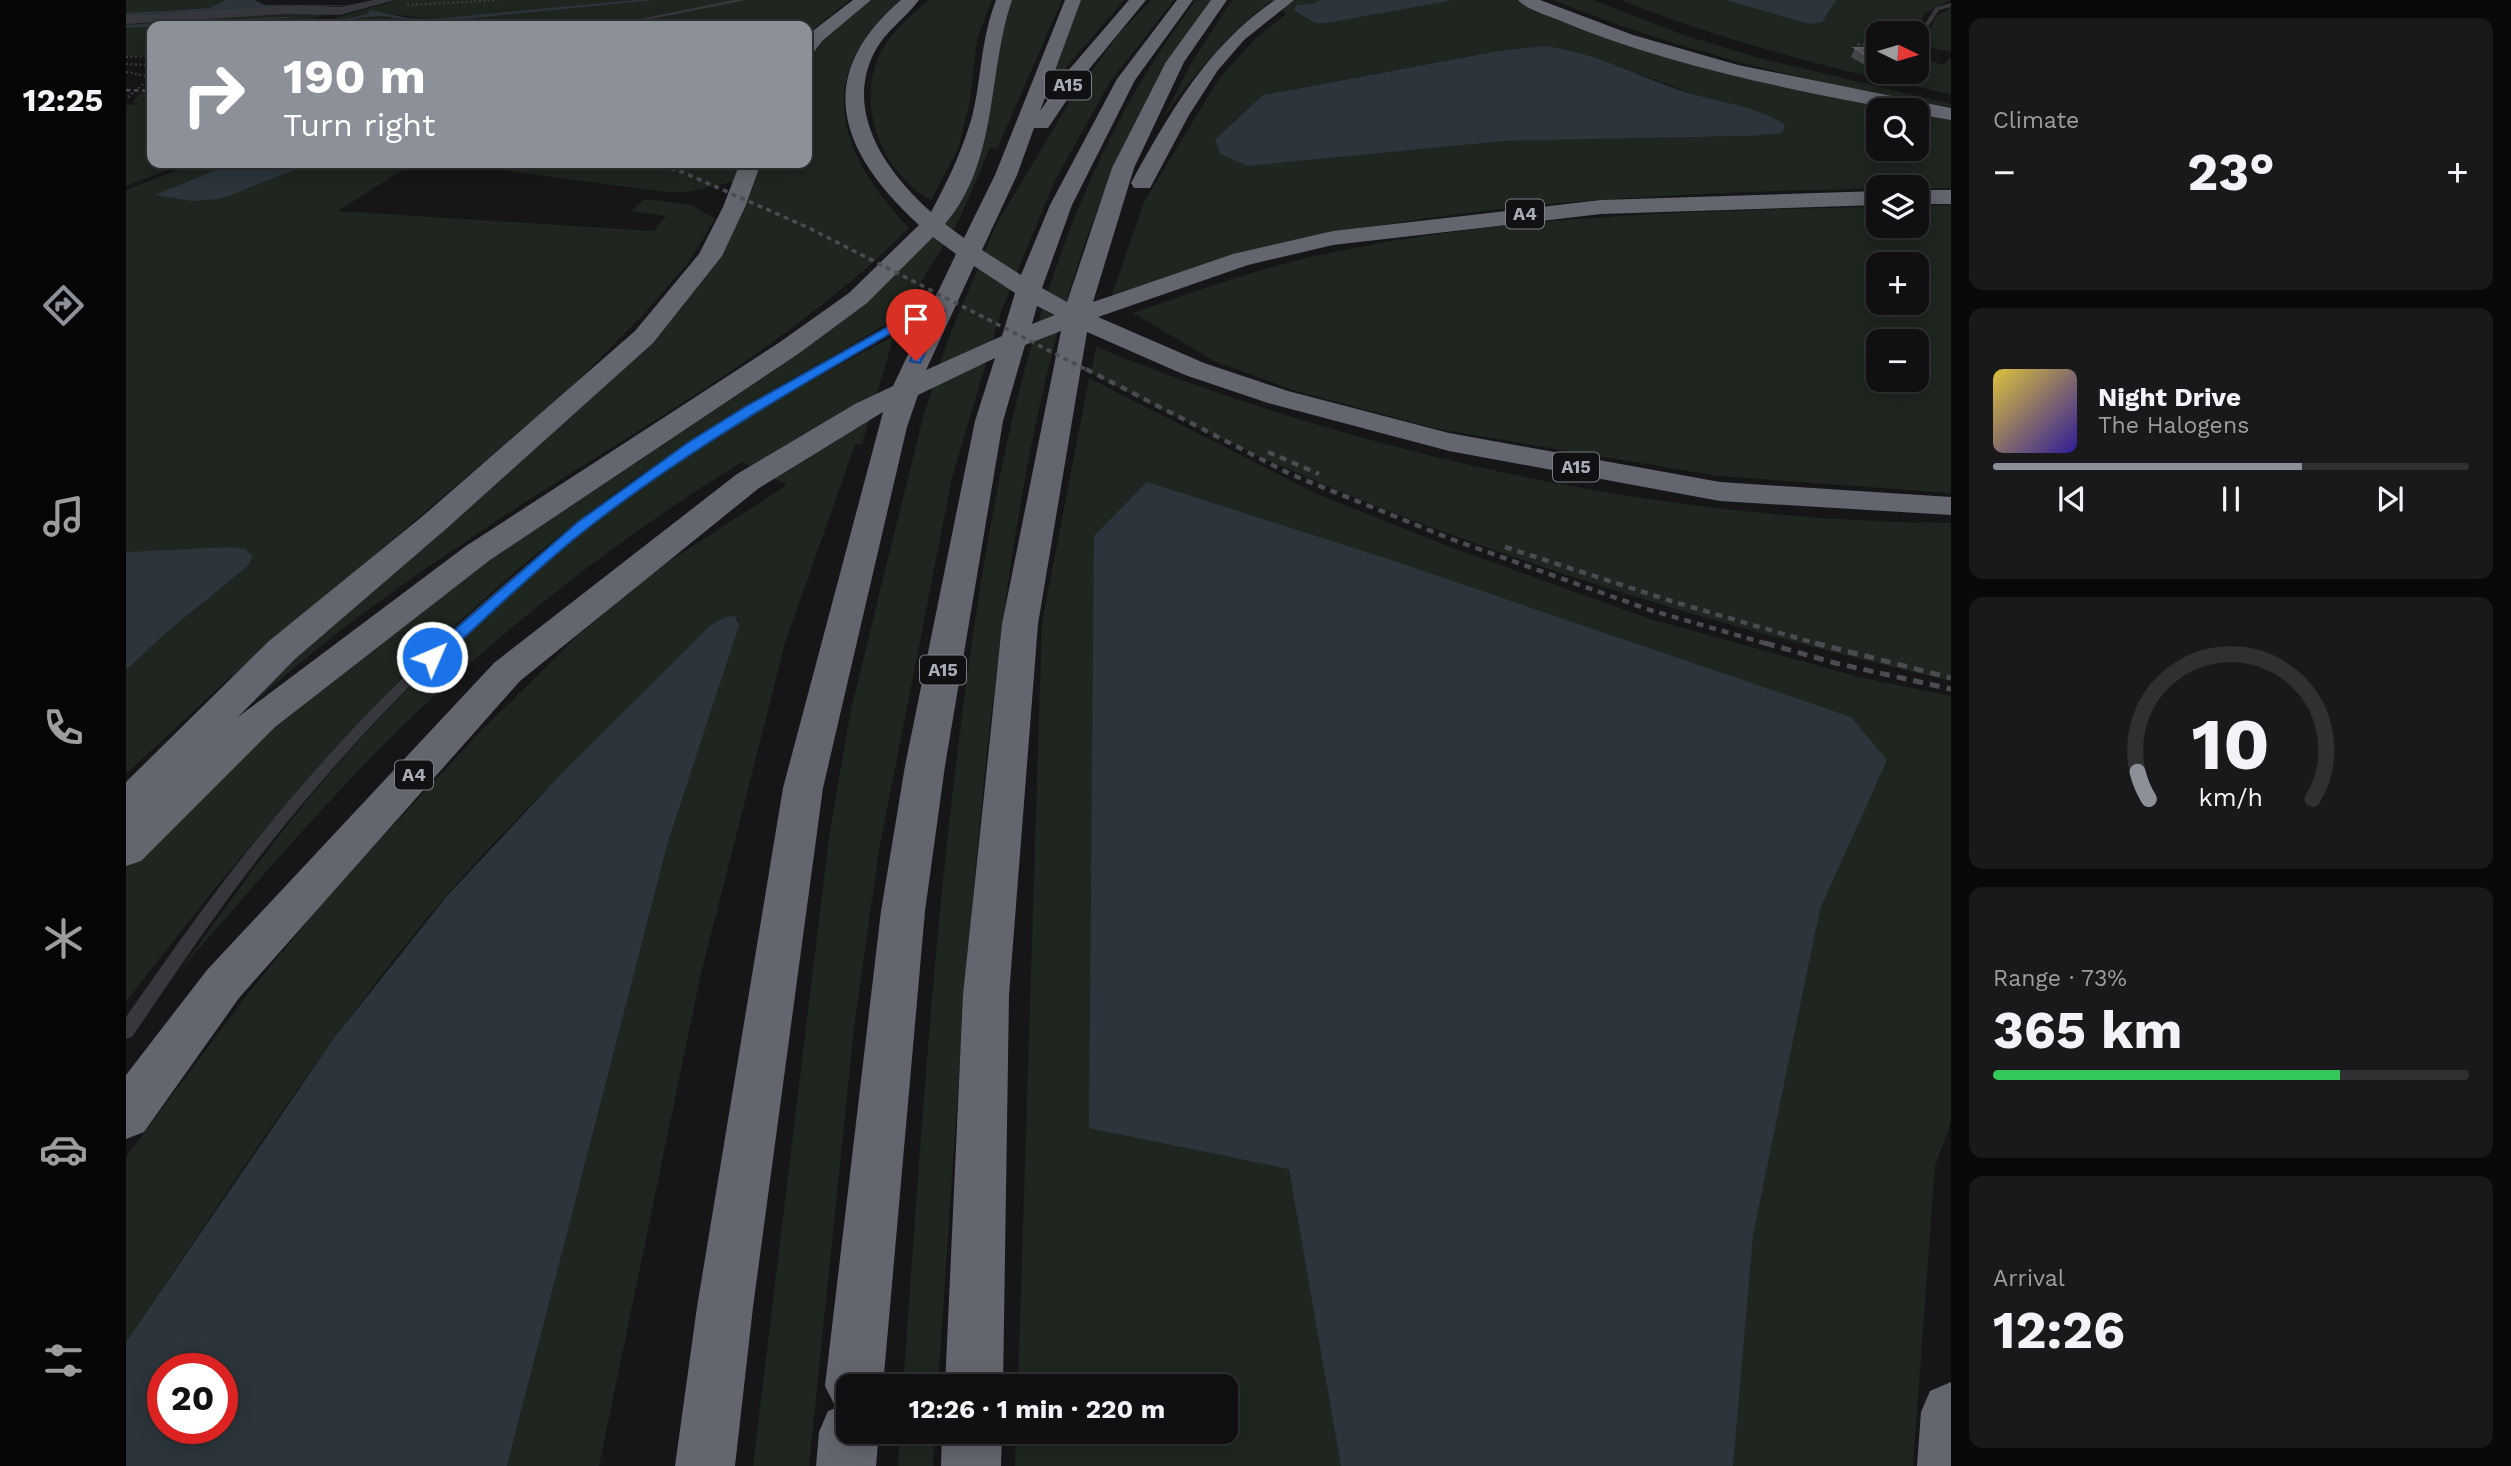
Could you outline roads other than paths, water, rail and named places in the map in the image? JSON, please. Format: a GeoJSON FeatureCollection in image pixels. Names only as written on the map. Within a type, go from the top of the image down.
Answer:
{"type":"FeatureCollection","features":[{"type":"Feature","properties":{"kind":"highway"},"geometry":{"type":"LineString","coordinates":[[812,42],[863,0]]}},
{"type":"Feature","properties":{"kind":"highway","name":"A15"},"geometry":{"type":"LineString","coordinates":[[911,0],[893,14],[856,68],[853,93],[859,134],[884,177],[904,199],[948,237],[1000,275],[1107,332],[1211,374],[1359,421],[1505,455],[1732,493],[1951,506]]}},
{"type":"Feature","properties":{"kind":"highway"},"geometry":{"type":"LineString","coordinates":[[126,849],[273,709],[478,553],[789,348],[858,298],[910,248],[940,216],[965,169],[982,115],[993,31],[1004,0]]}},
{"type":"Feature","properties":{"kind":"highway","name":"A15"},"geometry":{"type":"LineString","coordinates":[[705,1466],[725,1307],[803,788],[891,427],[916,361],[1006,175],[1073,0]]}},
{"type":"Feature","properties":{"kind":"highway","name":"A15"},"geometry":{"type":"LineString","coordinates":[[1006,175],[1074,76],[1138,0]]}},
{"type":"Feature","properties":{"kind":"highway","name":"A15"},"geometry":{"type":"LineString","coordinates":[[855,1374],[903,911],[925,766],[989,421],[1034,273],[1061,205],[1126,79],[1185,0]]}},
{"type":"Feature","properties":{"kind":"highway"},"geometry":{"type":"LineString","coordinates":[[974,1374],[986,995],[1018,638],[1059,400],[1082,292],[1101,229],[1152,105],[1175,62],[1219,0]]}},
{"type":"Feature","properties":{"kind":"highway"},"geometry":{"type":"LineString","coordinates":[[1082,292],[1175,121],[1200,83],[1224,51],[1255,22],[1286,0]]}},
{"type":"Feature","properties":{"kind":"highway"},"geometry":{"type":"LineString","coordinates":[[1526,0],[1649,44],[1737,68],[1951,114]]}},
{"type":"Feature","properties":{"kind":"highway"},"geometry":{"type":"LineString","coordinates":[[1763,57],[1951,102]]}},
{"type":"Feature","properties":{"kind":"highway"},"geometry":{"type":"LineString","coordinates":[[126,807],[282,650],[445,514],[644,337],[710,256],[734,207],[748,168]]}},
{"type":"Feature","properties":{"kind":"highway"},"geometry":{"type":"LineString","coordinates":[[1929,197],[1951,197]]}},
{"type":"Feature","properties":{"kind":"highway","name":"A4"},"geometry":{"type":"LineString","coordinates":[[126,1115],[223,984],[507,672],[748,481],[865,410],[994,348],[1115,301],[1241,259],[1333,238],[1534,213],[1673,203],[1866,198]]}},
{"type":"Feature","properties":{"kind":"highway"},"geometry":{"type":"LineString","coordinates":[[1947,1466],[1951,1412]]}},
{"type":"Feature","properties":{"kind":"highway"},"geometry":{"type":"LineString","coordinates":[[846,1466],[848,1444]]}},
{"type":"Feature","properties":{"kind":"highway"},"geometry":{"type":"LineString","coordinates":[[971,1466],[972,1444]]}},
{"type":"Feature","properties":{"kind":"street"},"geometry":{"type":"LineString","coordinates":[[126,20],[287,10],[340,11],[385,0]]}},
{"type":"Feature","properties":{"kind":"lane"},"geometry":{"type":"LineString","coordinates":[[634,21],[743,0]]}},
{"type":"Feature","properties":{"kind":"lane"},"geometry":{"type":"LineString","coordinates":[[1929,22],[1937,9],[1951,5]]}},
{"type":"Feature","properties":{"kind":"lane"},"geometry":{"type":"LineString","coordinates":[[126,1031],[225,891],[279,822],[337,754],[472,619],[583,525],[694,445],[780,391],[904,322],[940,311]]}},
{"type":"Feature","properties":{"kind":"railway"},"geometry":{"type":"LineString","coordinates":[[126,90],[147,91]]}},
{"type":"Feature","properties":{"kind":"railway"},"geometry":{"type":"LineString","coordinates":[[670,168],[809,228],[1089,371]]}},
{"type":"Feature","properties":{"kind":"railway"},"geometry":{"type":"LineString","coordinates":[[1086,369],[1290,474],[1451,539],[1650,610],[1771,645]]}},
{"type":"Feature","properties":{"kind":"railway"},"geometry":{"type":"LineString","coordinates":[[1268,452],[1319,474]]}},
{"type":"Feature","properties":{"kind":"railway"},"geometry":{"type":"LineString","coordinates":[[1505,547],[1671,601],[1821,645]]}},
{"type":"Feature","properties":{"kind":"railway"},"geometry":{"type":"LineString","coordinates":[[1765,643],[1835,663],[1951,689]]}},
{"type":"Feature","properties":{"kind":"railway"},"geometry":{"type":"LineString","coordinates":[[1815,643],[1951,678]]}}]}
